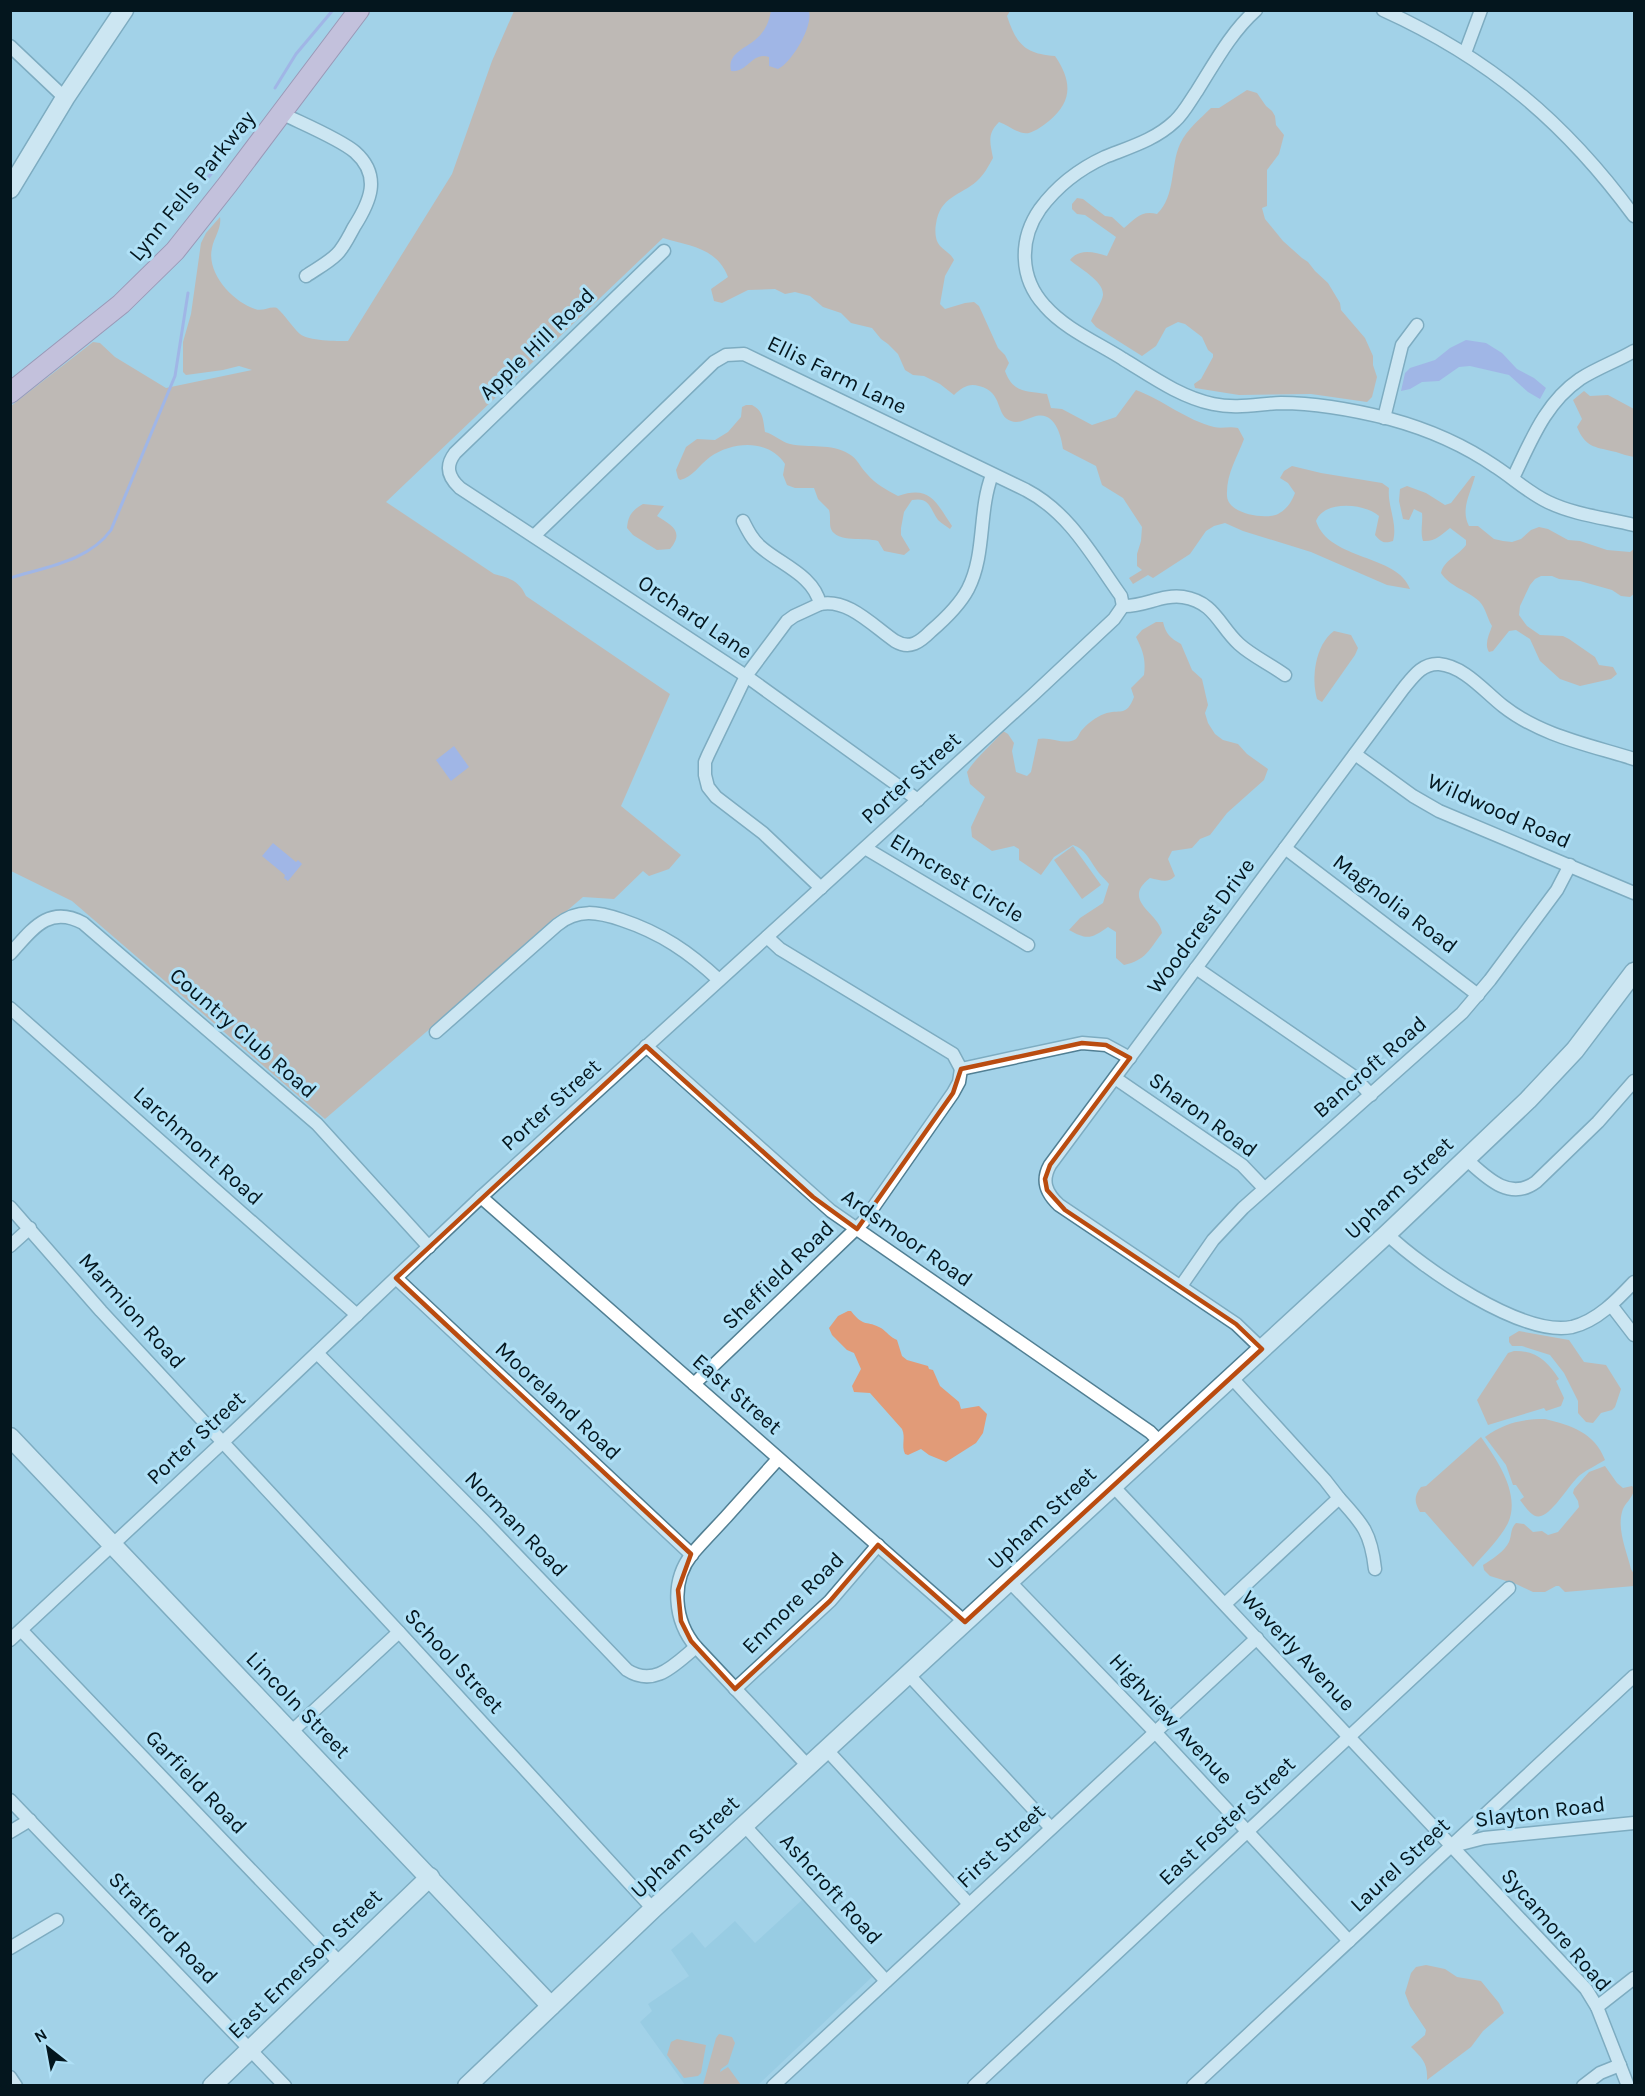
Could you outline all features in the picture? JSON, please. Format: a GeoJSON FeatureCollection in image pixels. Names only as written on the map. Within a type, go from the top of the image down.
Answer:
{"type":"FeatureCollection","features":[{"type":"Feature","properties":{"kind":"main road"},"geometry":{"type":"LineString","coordinates":[[10,189],[65,98],[124,10]]}},
{"type":"Feature","properties":{"kind":"main road","name":"Lynn Fells Parkway"},"geometry":{"type":"LineString","coordinates":[[10,393],[121,304],[154,273],[199,221],[360,10]]}},
{"type":"Feature","properties":{"kind":"main road","name":"Upham Street"},"geometry":{"type":"LineString","coordinates":[[467,2085],[652,1909],[1466,1159],[1561,1067],[1635,972]]}},
{"type":"Feature","properties":{"kind":"main road","name":"Lincoln Street"},"geometry":{"type":"LineString","coordinates":[[10,1437],[550,2006]]}},
{"type":"Feature","properties":{"kind":"main road","name":"East Emerson Street"},"geometry":{"type":"LineString","coordinates":[[212,2085],[430,1877]]}},
{"type":"Feature","properties":{"kind":"street"},"geometry":{"type":"LineString","coordinates":[[1256,10],[1237,30],[1190,103],[1175,121],[1149,140],[1102,159],[1078,172],[1046,202],[1035,218],[1026,238],[1024,254],[1027,277],[1038,298],[1061,321],[1151,376],[1191,397],[1227,406],[1325,405],[1384,418],[1440,437],[1480,457],[1538,497],[1560,507],[1635,525]]}},
{"type":"Feature","properties":{"kind":"street"},"geometry":{"type":"LineString","coordinates":[[1383,10],[1465,53],[1518,92],[1554,123],[1602,174],[1635,216]]}},
{"type":"Feature","properties":{"kind":"street"},"geometry":{"type":"LineString","coordinates":[[1465,53],[1481,10]]}},
{"type":"Feature","properties":{"kind":"street"},"geometry":{"type":"LineString","coordinates":[[10,46],[65,98]]}},
{"type":"Feature","properties":{"kind":"street"},"geometry":{"type":"LineString","coordinates":[[281,113],[351,149],[364,163],[370,181],[367,205],[342,249],[306,276]]}},
{"type":"Feature","properties":{"kind":"street","name":"Apple Hill Road"},"geometry":{"type":"LineString","coordinates":[[449,471],[449,462],[455,453],[664,251]]}},
{"type":"Feature","properties":{"kind":"street"},"geometry":{"type":"LineString","coordinates":[[1384,418],[1402,345],[1417,325]]}},
{"type":"Feature","properties":{"kind":"street"},"geometry":{"type":"LineString","coordinates":[[1513,478],[1545,414],[1559,396],[1583,377],[1635,351]]}},
{"type":"Feature","properties":{"kind":"street","name":"Ellis Farm Lane"},"geometry":{"type":"LineString","coordinates":[[534,536],[714,362],[735,353],[752,357],[1039,497],[1060,514],[1076,532],[1121,596],[1123,606]]}},
{"type":"Feature","properties":{"kind":"street","name":"Orchard Lane"},"geometry":{"type":"LineString","coordinates":[[449,471],[460,488],[746,676],[918,800]]}},
{"type":"Feature","properties":{"kind":"street"},"geometry":{"type":"LineString","coordinates":[[821,888],[763,833],[716,797],[706,783],[704,771],[706,759],[746,676],[787,621],[794,616],[820,604],[834,603],[846,607],[903,645],[911,645],[922,640],[955,608],[970,584],[977,560],[985,496],[992,475]]}},
{"type":"Feature","properties":{"kind":"street"},"geometry":{"type":"LineString","coordinates":[[743,521],[760,546],[809,584],[820,604]]}},
{"type":"Feature","properties":{"kind":"street"},"geometry":{"type":"LineString","coordinates":[[1123,606],[1135,606],[1173,597],[1184,597],[1200,603],[1219,619],[1238,644],[1285,675]]}},
{"type":"Feature","properties":{"kind":"street","name":"Porter Street"},"geometry":{"type":"LineString","coordinates":[[10,1640],[481,1197],[1059,671],[1114,619],[1123,606]]}},
{"type":"Feature","properties":{"kind":"street","name":"Woodcrest Drive"},"geometry":{"type":"LineString","coordinates":[[1262,1349],[1240,1328],[1065,1210],[1054,1200],[1045,1185],[1045,1174],[1050,1165],[1412,678],[1426,666],[1444,665],[1461,672],[1510,711],[1545,729],[1591,747],[1635,759]]}},
{"type":"Feature","properties":{"kind":"street","name":"Wildwood Road"},"geometry":{"type":"LineString","coordinates":[[1355,754],[1427,805],[1635,893]]}},
{"type":"Feature","properties":{"kind":"street","name":"Elmcrest Circle"},"geometry":{"type":"LineString","coordinates":[[865,848],[1028,945]]}},
{"type":"Feature","properties":{"kind":"street","name":"Magnolia Road"},"geometry":{"type":"LineString","coordinates":[[1285,848],[1478,995]]}},
{"type":"Feature","properties":{"kind":"street","name":"Bancroft Road"},"geometry":{"type":"LineString","coordinates":[[1180,1286],[1220,1232],[1264,1188],[1446,1029],[1478,995],[1557,890],[1570,865]]}},
{"type":"Feature","properties":{"kind":"street"},"geometry":{"type":"LineString","coordinates":[[436,1032],[557,925],[578,914],[592,912],[604,914],[653,931],[692,957],[719,980]]}},
{"type":"Feature","properties":{"kind":"street","name":"Country Club Road"},"geometry":{"type":"LineString","coordinates":[[10,954],[33,929],[45,920],[64,916],[83,922],[319,1126],[429,1246]]}},
{"type":"Feature","properties":{"kind":"street"},"geometry":{"type":"LineString","coordinates":[[766,937],[779,948],[943,1048],[955,1058],[961,1069],[1082,1043],[1106,1045],[1130,1058]]}},
{"type":"Feature","properties":{"kind":"street"},"geometry":{"type":"LineString","coordinates":[[1196,968],[1353,1076],[1371,1095]]}},
{"type":"Feature","properties":{"kind":"street","name":"Larchmont Road"},"geometry":{"type":"LineString","coordinates":[[10,1008],[357,1315]]}},
{"type":"Feature","properties":{"kind":"street","name":"Ardsmoor Road"},"geometry":{"type":"LineString","coordinates":[[646,1046],[831,1211],[1160,1442]]}},
{"type":"Feature","properties":{"kind":"street","name":"Sheffield Road"},"geometry":{"type":"LineString","coordinates":[[694,1384],[871,1213],[953,1093],[959,1082],[961,1069]]}},
{"type":"Feature","properties":{"kind":"street","name":"Sharon Road"},"geometry":{"type":"LineString","coordinates":[[1115,1078],[1242,1165],[1264,1188]]}},
{"type":"Feature","properties":{"kind":"street"},"geometry":{"type":"LineString","coordinates":[[1466,1159],[1499,1186],[1513,1189],[1528,1187],[1598,1122],[1635,1081]]}},
{"type":"Feature","properties":{"kind":"street","name":"East Street"},"geometry":{"type":"LineString","coordinates":[[481,1197],[965,1622]]}},
{"type":"Feature","properties":{"kind":"street","name":"Marmion Road"},"geometry":{"type":"LineString","coordinates":[[10,1207],[101,1311],[223,1442]]}},
{"type":"Feature","properties":{"kind":"street"},"geometry":{"type":"LineString","coordinates":[[10,1246],[30,1228]]}},
{"type":"Feature","properties":{"kind":"street"},"geometry":{"type":"LineString","coordinates":[[1387,1234],[1415,1259],[1447,1281],[1492,1306],[1528,1321],[1554,1327],[1570,1327],[1591,1319],[1611,1305],[1635,1282]]}},
{"type":"Feature","properties":{"kind":"street","name":"Mooreland Road"},"geometry":{"type":"LineString","coordinates":[[396,1278],[692,1555]]}},
{"type":"Feature","properties":{"kind":"street"},"geometry":{"type":"LineString","coordinates":[[1611,1305],[1635,1335]]}},
{"type":"Feature","properties":{"kind":"street","name":"Norman Road"},"geometry":{"type":"LineString","coordinates":[[317,1353],[442,1478],[627,1670],[643,1677],[656,1676],[669,1670],[696,1647]]}},
{"type":"Feature","properties":{"kind":"street"},"geometry":{"type":"LineString","coordinates":[[1231,1377],[1325,1480],[1366,1530],[1371,1542],[1375,1569]]}},
{"type":"Feature","properties":{"kind":"street","name":"School Street"},"geometry":{"type":"LineString","coordinates":[[223,1442],[652,1909]]}},
{"type":"Feature","properties":{"kind":"street"},"geometry":{"type":"LineString","coordinates":[[778,1458],[692,1555],[681,1575],[678,1606],[683,1628],[696,1647],[808,1766]]}},
{"type":"Feature","properties":{"kind":"street","name":"Waverly Avenue"},"geometry":{"type":"LineString","coordinates":[[1113,1486],[1451,1846]]}},
{"type":"Feature","properties":{"kind":"street"},"geometry":{"type":"LineString","coordinates":[[1224,1604],[1340,1498]]}},
{"type":"Feature","properties":{"kind":"street","name":"Enmore Road"},"geometry":{"type":"LineString","coordinates":[[735,1689],[830,1602],[878,1545]]}},
{"type":"Feature","properties":{"kind":"street","name":"Highview Avenue"},"geometry":{"type":"LineString","coordinates":[[1010,1581],[1155,1732],[1349,1941]]}},
{"type":"Feature","properties":{"kind":"street","name":"East Foster Street"},"geometry":{"type":"LineString","coordinates":[[974,2085],[1509,1588]]}},
{"type":"Feature","properties":{"kind":"street","name":"Garfield Road"},"geometry":{"type":"LineString","coordinates":[[21,1630],[340,1963]]}},
{"type":"Feature","properties":{"kind":"street"},"geometry":{"type":"LineString","coordinates":[[291,1732],[399,1632]]}},
{"type":"Feature","properties":{"kind":"street","name":"First Street"},"geometry":{"type":"LineString","coordinates":[[773,2085],[1257,1638]]}},
{"type":"Feature","properties":{"kind":"street"},"geometry":{"type":"LineString","coordinates":[[908,1674],[1051,1828]]}},
{"type":"Feature","properties":{"kind":"street","name":"Laurel Street"},"geometry":{"type":"LineString","coordinates":[[1193,2085],[1635,1676]]}},
{"type":"Feature","properties":{"kind":"street"},"geometry":{"type":"LineString","coordinates":[[826,1749],[969,1904]]}},
{"type":"Feature","properties":{"kind":"street","name":"Stratford Road"},"geometry":{"type":"LineString","coordinates":[[10,1800],[285,2085]]}},
{"type":"Feature","properties":{"kind":"street"},"geometry":{"type":"LineString","coordinates":[[10,1832],[30,1820]]}},
{"type":"Feature","properties":{"kind":"street","name":"Slayton Road"},"geometry":{"type":"LineString","coordinates":[[1451,1846],[1484,1838],[1635,1823]]}},
{"type":"Feature","properties":{"kind":"street","name":"Ashcroft Road"},"geometry":{"type":"LineString","coordinates":[[744,1825],[886,1981]]}},
{"type":"Feature","properties":{"kind":"street","name":"Sycamore Road"},"geometry":{"type":"LineString","coordinates":[[1451,1846],[1586,1989],[1597,2007],[1628,2085]]}},
{"type":"Feature","properties":{"kind":"street"},"geometry":{"type":"LineString","coordinates":[[10,1948],[57,1920]]}},
{"type":"Feature","properties":{"kind":"street"},"geometry":{"type":"LineString","coordinates":[[1597,2007],[1635,1978]]}},
{"type":"Feature","properties":{"kind":"street"},"geometry":{"type":"LineString","coordinates":[[1583,2085],[1600,2073],[1620,2065]]}},
{"type":"Feature","properties":{"kind":"street"},"geometry":{"type":"LineString","coordinates":[[10,2077],[16,2085]]}},
{"type":"Feature","properties":{"kind":"highlighted area"},"geometry":{"type":"Polygon","coordinates":[[[1082,1043],[1106,1045],[1130,1058],[1050,1165],[1045,1179],[1047,1190],[1065,1210],[1236,1324],[1262,1349],[965,1622],[878,1545],[830,1601],[735,1689],[691,1641],[681,1621],[678,1590],[691,1554],[396,1278],[646,1046],[813,1197],[857,1229],[953,1093],[961,1069],[1082,1043]]]}},
{"type":"Feature","properties":{"kind":"shaded area"},"geometry":{"type":"Polygon","coordinates":[[[514,11],[1010,11],[1007,16],[1018,40],[1029,50],[1055,56],[1061,65],[1067,82],[1066,98],[1057,113],[1032,132],[1021,133],[999,122],[991,134],[993,158],[984,173],[971,186],[946,202],[942,208],[936,224],[936,239],[954,260],[945,276],[940,304],[945,309],[974,302],[979,306],[998,348],[1009,363],[1005,371],[1008,378],[1021,390],[1047,394],[1051,408],[1062,409],[1092,425],[1116,417],[1136,390],[1204,424],[1217,428],[1238,428],[1244,439],[1230,473],[1227,496],[1229,502],[1240,511],[1256,516],[1272,516],[1284,510],[1295,493],[1288,483],[1280,478],[1284,471],[1292,466],[1382,483],[1389,488],[1394,528],[1393,541],[1383,542],[1375,535],[1379,516],[1364,508],[1335,507],[1320,514],[1316,521],[1323,534],[1334,544],[1392,569],[1403,578],[1410,589],[1387,585],[1311,552],[1243,531],[1225,523],[1206,531],[1190,554],[1153,578],[1148,575],[1133,584],[1129,578],[1142,570],[1137,566],[1137,554],[1142,527],[1123,498],[1102,485],[1096,466],[1063,449],[1058,430],[1051,420],[1040,415],[1014,422],[1006,418],[996,398],[987,389],[975,385],[968,386],[954,395],[940,384],[924,376],[913,375],[905,370],[898,354],[872,328],[851,323],[841,313],[823,307],[810,296],[795,292],[785,294],[775,289],[748,290],[722,303],[714,301],[711,289],[728,277],[723,267],[710,254],[702,250],[663,238],[386,502],[494,574],[513,581],[520,586],[526,596],[670,694],[621,806],[681,855],[669,869],[649,876],[643,871],[614,899],[583,897],[325,1119],[72,901],[11,871],[11,406],[93,342],[100,343],[115,357],[166,388],[252,370],[239,366],[186,375],[183,372],[183,342],[191,314],[201,243],[206,233],[220,217],[211,258],[217,276],[230,293],[255,309],[277,308],[304,336],[323,340],[348,341],[452,174],[492,61],[514,11]]]}},
{"type":"Feature","properties":{"kind":"shaded area"},"geometry":{"type":"Polygon","coordinates":[[[771,11],[809,11],[805,35],[795,52],[778,69],[769,66],[769,57],[763,56],[754,59],[742,69],[731,71],[730,65],[734,56],[761,34],[768,23],[771,11]]]}},
{"type":"Feature","properties":{"kind":"shaded area"},"geometry":{"type":"Polygon","coordinates":[[[1247,90],[1257,93],[1272,111],[1276,125],[1284,135],[1279,154],[1267,170],[1267,206],[1262,208],[1265,219],[1283,241],[1328,283],[1340,303],[1341,310],[1365,338],[1373,356],[1377,377],[1372,397],[1367,402],[1311,394],[1239,395],[1195,388],[1194,384],[1201,379],[1213,354],[1208,350],[1202,337],[1185,324],[1178,322],[1166,328],[1156,346],[1142,356],[1096,327],[1091,321],[1102,298],[1102,290],[1090,275],[1070,260],[1082,252],[1107,256],[1116,237],[1085,215],[1077,214],[1072,209],[1072,204],[1077,198],[1083,199],[1105,216],[1112,217],[1124,228],[1142,214],[1157,214],[1167,199],[1177,153],[1186,134],[1211,108],[1219,108],[1247,90]]]}},
{"type":"Feature","properties":{"kind":"shaded area"},"geometry":{"type":"Polygon","coordinates":[[[1466,340],[1486,343],[1502,353],[1517,369],[1534,378],[1546,388],[1540,399],[1528,392],[1509,375],[1470,366],[1459,367],[1439,381],[1422,382],[1401,391],[1405,373],[1410,368],[1435,360],[1450,348],[1466,340]]]}},
{"type":"Feature","properties":{"kind":"shaded area"},"geometry":{"type":"Polygon","coordinates":[[[1584,391],[1590,396],[1608,395],[1634,409],[1634,457],[1593,446],[1580,434],[1577,427],[1582,419],[1573,400],[1584,391]]]}},
{"type":"Feature","properties":{"kind":"shaded area"},"geometry":{"type":"Polygon","coordinates":[[[752,405],[759,410],[765,432],[784,442],[835,448],[855,458],[874,481],[898,496],[909,493],[925,494],[936,503],[952,526],[950,529],[938,520],[931,507],[918,499],[912,500],[904,512],[901,535],[910,550],[904,555],[884,551],[878,541],[839,536],[831,529],[829,510],[818,499],[814,488],[795,488],[787,485],[783,475],[785,464],[778,456],[770,450],[750,445],[719,452],[689,476],[680,480],[676,470],[686,447],[697,439],[715,440],[728,432],[741,417],[742,407],[752,405]]]}},
{"type":"Feature","properties":{"kind":"shaded area"},"geometry":{"type":"Polygon","coordinates":[[[1472,476],[1475,476],[1466,507],[1469,526],[1478,526],[1494,539],[1512,542],[1539,527],[1548,529],[1568,540],[1580,541],[1607,550],[1630,552],[1634,549],[1634,594],[1630,597],[1580,581],[1541,576],[1530,585],[1520,606],[1519,615],[1527,626],[1540,635],[1563,636],[1569,639],[1595,657],[1599,665],[1613,667],[1617,674],[1611,679],[1580,686],[1560,679],[1540,661],[1530,639],[1516,630],[1509,631],[1493,651],[1489,652],[1487,643],[1492,626],[1483,607],[1479,601],[1449,582],[1441,573],[1448,561],[1463,549],[1466,540],[1450,528],[1434,539],[1423,541],[1422,513],[1414,509],[1409,520],[1403,519],[1399,501],[1400,489],[1407,486],[1426,493],[1445,505],[1451,503],[1472,476]]]}},
{"type":"Feature","properties":{"kind":"shaded area"},"geometry":{"type":"Polygon","coordinates":[[[643,504],[664,506],[657,516],[671,526],[676,533],[670,549],[657,550],[633,535],[627,528],[631,514],[643,504]]]}},
{"type":"Feature","properties":{"kind":"shaded area"},"geometry":{"type":"Polygon","coordinates":[[[1156,622],[1163,622],[1169,635],[1181,644],[1192,670],[1202,679],[1208,705],[1205,713],[1215,734],[1223,740],[1238,744],[1247,754],[1268,769],[1264,780],[1227,813],[1210,835],[1200,839],[1192,848],[1172,851],[1168,859],[1175,876],[1167,881],[1150,878],[1142,886],[1139,893],[1140,900],[1160,926],[1162,933],[1142,957],[1124,965],[1116,958],[1116,932],[1108,927],[1093,936],[1085,937],[1069,930],[1080,918],[1103,903],[1109,884],[1086,855],[1073,845],[1054,857],[1041,875],[1019,860],[1019,849],[1014,846],[992,851],[972,837],[971,827],[985,797],[970,784],[967,772],[1003,731],[1014,743],[1012,751],[1016,772],[1027,776],[1031,772],[1038,739],[1072,741],[1083,728],[1098,717],[1128,708],[1134,697],[1131,688],[1144,675],[1145,664],[1136,637],[1142,630],[1156,622]]]}},
{"type":"Feature","properties":{"kind":"shaded area"},"geometry":{"type":"Polygon","coordinates":[[[1334,631],[1351,635],[1358,648],[1322,702],[1317,699],[1315,691],[1316,662],[1322,645],[1334,631]]]}},
{"type":"Feature","properties":{"kind":"shaded area"},"geometry":{"type":"Polygon","coordinates":[[[454,746],[469,767],[451,781],[436,760],[454,746]]]}},
{"type":"Feature","properties":{"kind":"shaded area"},"geometry":{"type":"Polygon","coordinates":[[[273,843],[296,862],[298,860],[302,864],[288,881],[284,878],[285,875],[262,856],[273,843]]]}},
{"type":"Feature","properties":{"kind":"shaded area"},"geometry":{"type":"Polygon","coordinates":[[[1073,846],[1101,885],[1082,899],[1054,860],[1073,846]]]}},
{"type":"Feature","properties":{"kind":"shaded area"},"geometry":{"type":"Polygon","coordinates":[[[848,1311],[863,1322],[881,1328],[897,1340],[902,1356],[907,1360],[928,1366],[933,1370],[940,1386],[959,1402],[961,1409],[979,1406],[987,1414],[983,1433],[976,1443],[946,1462],[921,1449],[908,1455],[905,1454],[902,1429],[870,1393],[854,1392],[852,1386],[861,1369],[854,1353],[847,1350],[832,1335],[829,1328],[838,1316],[848,1311]]]}},
{"type":"Feature","properties":{"kind":"shaded area"},"geometry":{"type":"Polygon","coordinates":[[[1519,1331],[1569,1340],[1584,1362],[1606,1365],[1621,1389],[1615,1407],[1601,1413],[1593,1423],[1586,1422],[1578,1413],[1578,1401],[1564,1373],[1550,1355],[1522,1346],[1512,1346],[1509,1342],[1509,1337],[1519,1331]]]}},
{"type":"Feature","properties":{"kind":"shaded area"},"geometry":{"type":"Polygon","coordinates":[[[1514,1351],[1535,1355],[1546,1362],[1559,1379],[1556,1381],[1564,1398],[1561,1406],[1546,1411],[1544,1408],[1488,1425],[1477,1400],[1508,1353],[1514,1351]]]}},
{"type":"Feature","properties":{"kind":"shaded area"},"geometry":{"type":"Polygon","coordinates":[[[1545,1419],[1573,1427],[1581,1432],[1595,1443],[1605,1460],[1580,1475],[1546,1513],[1535,1516],[1520,1500],[1524,1497],[1516,1485],[1513,1485],[1506,1465],[1485,1437],[1499,1428],[1514,1423],[1545,1419]]]}},
{"type":"Feature","properties":{"kind":"shaded area"},"geometry":{"type":"Polygon","coordinates":[[[1481,1437],[1500,1467],[1512,1501],[1508,1523],[1501,1535],[1473,1567],[1425,1512],[1420,1512],[1416,1499],[1421,1487],[1426,1486],[1481,1437]]]}},
{"type":"Feature","properties":{"kind":"shaded area"},"geometry":{"type":"Polygon","coordinates":[[[1605,1466],[1623,1488],[1632,1486],[1634,1488],[1623,1509],[1621,1526],[1625,1548],[1634,1574],[1634,1586],[1565,1592],[1556,1586],[1545,1592],[1533,1592],[1490,1576],[1484,1570],[1483,1565],[1498,1555],[1507,1545],[1516,1523],[1524,1524],[1533,1532],[1542,1531],[1548,1535],[1558,1532],[1579,1507],[1573,1493],[1574,1489],[1589,1472],[1605,1466]]]}},
{"type":"Feature","properties":{"kind":"shaded area"},"geometry":{"type":"Polygon","coordinates":[[[802,1900],[872,1977],[758,2085],[685,2085],[640,2022],[652,2011],[648,2004],[689,1976],[671,1950],[692,1932],[705,1948],[735,1921],[755,1943],[802,1900]]]}},
{"type":"Feature","properties":{"kind":"shaded area"},"geometry":{"type":"Polygon","coordinates":[[[1426,1965],[1445,1969],[1457,1977],[1481,1981],[1504,2013],[1483,2031],[1471,2047],[1427,2080],[1424,2061],[1411,2047],[1425,2035],[1426,2030],[1410,2006],[1405,1993],[1411,1973],[1416,1967],[1426,1965]]]}},
{"type":"Feature","properties":{"kind":"shaded area"},"geometry":{"type":"Polygon","coordinates":[[[719,2034],[732,2037],[735,2043],[728,2064],[720,2072],[728,2067],[741,2085],[703,2085],[719,2034]]]}},
{"type":"Feature","properties":{"kind":"shaded area"},"geometry":{"type":"Polygon","coordinates":[[[677,2039],[706,2045],[701,2073],[698,2076],[684,2078],[667,2055],[671,2042],[677,2039]]]}},
{"type":"Feature","properties":{"kind":"waterway"},"geometry":{"type":"LineString","coordinates":[[275,88],[296,54],[333,10]]}},
{"type":"Feature","properties":{"kind":"waterway"},"geometry":{"type":"LineString","coordinates":[[207,179],[243,133]]}},
{"type":"Feature","properties":{"kind":"waterway"},"geometry":{"type":"LineString","coordinates":[[10,578],[79,556],[102,541],[111,530],[175,376],[188,293]]}}]}
